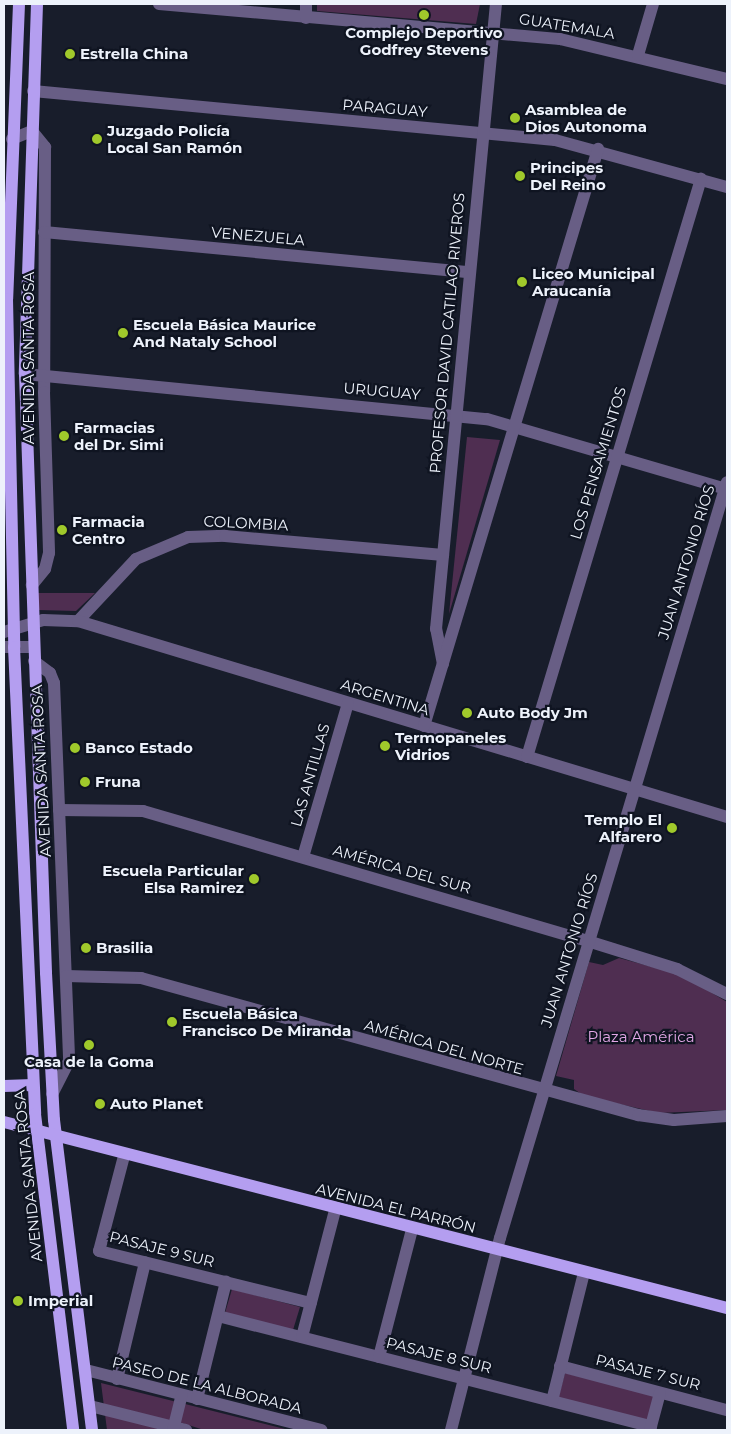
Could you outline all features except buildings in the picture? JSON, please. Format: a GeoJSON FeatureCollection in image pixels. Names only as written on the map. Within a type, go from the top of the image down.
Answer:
{"type":"FeatureCollection","features":[{"type":"Feature","properties":{"kind":"main road","name":"AVENIDA SANTA ROSA"},"geometry":{"type":"LineString","coordinates":[[19,4],[5,299],[8,631],[33,1085],[37,1133],[73,1430]]}},
{"type":"Feature","properties":{"kind":"main road","name":"AVENIDA SANTA ROSA"},"geometry":{"type":"LineString","coordinates":[[37,4],[25,374],[34,661],[52,1094],[92,1430]]}},
{"type":"Feature","properties":{"kind":"main road"},"geometry":{"type":"LineString","coordinates":[[7,359],[25,374]]}},
{"type":"Feature","properties":{"kind":"main road"},"geometry":{"type":"LineString","coordinates":[[4,1086],[33,1085]]}},
{"type":"Feature","properties":{"kind":"main road","name":"AVENIDA EL PARRÓN"},"geometry":{"type":"LineString","coordinates":[[4,1122],[56,1139],[727,1308]]}},
{"type":"Feature","properties":{"kind":"street","name":"GUATEMALA"},"geometry":{"type":"LineString","coordinates":[[159,4],[306,18],[493,31],[579,42],[638,55],[727,79]]}},
{"type":"Feature","properties":{"kind":"street"},"geometry":{"type":"LineString","coordinates":[[306,4],[306,18]]}},
{"type":"Feature","properties":{"kind":"street","name":"PROFESOR DAVID CATILAO RIVEROS"},"geometry":{"type":"LineString","coordinates":[[443,664],[436,629],[455,414],[496,4]]}},
{"type":"Feature","properties":{"kind":"street"},"geometry":{"type":"LineString","coordinates":[[638,55],[652,4]]}},
{"type":"Feature","properties":{"kind":"street","name":"PARAGUAY"},"geometry":{"type":"LineString","coordinates":[[34,91],[482,134],[598,150],[727,187]]}},
{"type":"Feature","properties":{"kind":"street"},"geometry":{"type":"LineString","coordinates":[[12,138],[32,131]]}},
{"type":"Feature","properties":{"kind":"street","name":"AVENIDA SANTA ROSA"},"geometry":{"type":"LineString","coordinates":[[32,131],[45,147],[44,376],[49,553],[46,569],[32,585]]}},
{"type":"Feature","properties":{"kind":"street","name":"PROFESOR DAVID CATILAO RIVEROS"},"geometry":{"type":"LineString","coordinates":[[424,726],[598,150]]}},
{"type":"Feature","properties":{"kind":"street","name":"LOS PENSAMIENTOS"},"geometry":{"type":"LineString","coordinates":[[527,757],[616,456],[701,179]]}},
{"type":"Feature","properties":{"kind":"street","name":"VENEZUELA"},"geometry":{"type":"LineString","coordinates":[[44,232],[469,272]]}},
{"type":"Feature","properties":{"kind":"street","name":"URUGUAY"},"geometry":{"type":"LineString","coordinates":[[25,374],[455,414],[515,426],[727,487]]}},
{"type":"Feature","properties":{"kind":"street","name":"JUAN ANTONIO RÍOS"},"geometry":{"type":"LineString","coordinates":[[451,1430],[496,1250],[727,487]]}},
{"type":"Feature","properties":{"kind":"street","name":"COLOMBIA"},"geometry":{"type":"LineString","coordinates":[[78,621],[136,559],[188,537],[225,536],[443,556]]}},
{"type":"Feature","properties":{"kind":"street","name":"ARGENTINA"},"geometry":{"type":"LineString","coordinates":[[8,631],[33,623],[78,621],[727,817]]}},
{"type":"Feature","properties":{"kind":"street"},"geometry":{"type":"LineString","coordinates":[[9,647],[34,647]]}},
{"type":"Feature","properties":{"kind":"street","name":"AVENIDA SANTA ROSA"},"geometry":{"type":"LineString","coordinates":[[34,661],[54,679],[69,1067],[52,1094]]}},
{"type":"Feature","properties":{"kind":"street","name":"LAS ANTILLAS"},"geometry":{"type":"LineString","coordinates":[[304,857],[348,703]]}},
{"type":"Feature","properties":{"kind":"street","name":"AMÉRICA DEL SUR"},"geometry":{"type":"LineString","coordinates":[[59,810],[133,809],[304,857],[677,969],[727,994]]}},
{"type":"Feature","properties":{"kind":"street","name":"AMÉRICA DEL NORTE"},"geometry":{"type":"LineString","coordinates":[[66,976],[141,978],[543,1092],[655,1118],[727,1116]]}},
{"type":"Feature","properties":{"kind":"street","name":"PASAJE 9 SUR"},"geometry":{"type":"LineString","coordinates":[[124,1156],[99,1251],[311,1304]]}},
{"type":"Feature","properties":{"kind":"street"},"geometry":{"type":"LineString","coordinates":[[302,1338],[335,1210]]}},
{"type":"Feature","properties":{"kind":"street"},"geometry":{"type":"LineString","coordinates":[[379,1357],[412,1229]]}},
{"type":"Feature","properties":{"kind":"street"},"geometry":{"type":"LineString","coordinates":[[117,1378],[145,1262]]}},
{"type":"Feature","properties":{"kind":"street"},"geometry":{"type":"LineString","coordinates":[[552,1401],[584,1273]]}},
{"type":"Feature","properties":{"kind":"street"},"geometry":{"type":"LineString","coordinates":[[197,1399],[226,1282]]}},
{"type":"Feature","properties":{"kind":"street","name":"PASAJE 8 SUR"},"geometry":{"type":"LineString","coordinates":[[218,1316],[464,1378],[651,1428]]}},
{"type":"Feature","properties":{"kind":"street","name":"PASAJE 7 SUR"},"geometry":{"type":"LineString","coordinates":[[560,1366],[727,1410]]}},
{"type":"Feature","properties":{"kind":"street","name":"PASEO DE LA ALBORADA"},"geometry":{"type":"LineString","coordinates":[[86,1370],[320,1430]]}},
{"type":"Feature","properties":{"kind":"street"},"geometry":{"type":"LineString","coordinates":[[651,1428],[660,1392]]}},
{"type":"Feature","properties":{"kind":"street"},"geometry":{"type":"LineString","coordinates":[[90,1406],[178,1429],[182,1395]]}},
{"type":"Feature","properties":{"kind":"green space","name":"Complejo Deportivo Godfrey Stevens"},"geometry":{"type":"Polygon","coordinates":[[[317,4],[480,4],[476,24],[317,11],[317,4]]]}},
{"type":"Feature","properties":{"kind":"green space"},"geometry":{"type":"Polygon","coordinates":[[[467,437],[500,440],[449,614],[467,437]]]}},
{"type":"Feature","properties":{"kind":"green space"},"geometry":{"type":"Polygon","coordinates":[[[36,593],[95,593],[76,611],[38,610],[36,593]]]}},
{"type":"Feature","properties":{"kind":"green space","name":"Plaza América"},"geometry":{"type":"Polygon","coordinates":[[[619,958],[682,975],[727,1002],[727,1110],[659,1113],[584,1096],[574,1089],[574,1080],[556,1076],[589,962],[603,965],[619,958]]]}},
{"type":"Feature","properties":{"kind":"green space"},"geometry":{"type":"Polygon","coordinates":[[[232,1289],[300,1307],[293,1330],[225,1313],[232,1289]]]}},
{"type":"Feature","properties":{"kind":"green space"},"geometry":{"type":"Polygon","coordinates":[[[565,1373],[654,1395],[647,1422],[558,1399],[565,1373]]]}},
{"type":"Feature","properties":{"kind":"green space"},"geometry":{"type":"Polygon","coordinates":[[[101,1383],[289,1430],[204,1430],[179,1422],[177,1430],[107,1430],[101,1383]]]}},
{"type":"Feature","properties":{"kind":"place","name":"Complejo Deportivo Godfrey Stevens"},"geometry":{"type":"Point","coordinates":[424,15]}},
{"type":"Feature","properties":{"kind":"place","name":"Estrella China"},"geometry":{"type":"Point","coordinates":[70,54]}},
{"type":"Feature","properties":{"kind":"place","name":"Asamblea de Dios Autonoma"},"geometry":{"type":"Point","coordinates":[515,118]}},
{"type":"Feature","properties":{"kind":"place","name":"Juzgado Policía Local San Ramón"},"geometry":{"type":"Point","coordinates":[97,139]}},
{"type":"Feature","properties":{"kind":"place","name":"Principes Del Reino"},"geometry":{"type":"Point","coordinates":[520,176]}},
{"type":"Feature","properties":{"kind":"place","name":"Liceo Municipal Araucanía"},"geometry":{"type":"Point","coordinates":[522,282]}},
{"type":"Feature","properties":{"kind":"place","name":"Escuela Básica Maurice And Nataly School"},"geometry":{"type":"Point","coordinates":[123,333]}},
{"type":"Feature","properties":{"kind":"place","name":"Farmacias del Dr. Simi"},"geometry":{"type":"Point","coordinates":[64,436]}},
{"type":"Feature","properties":{"kind":"place","name":"Farmacia Centro"},"geometry":{"type":"Point","coordinates":[62,530]}},
{"type":"Feature","properties":{"kind":"place","name":"Auto Body Jm"},"geometry":{"type":"Point","coordinates":[467,713]}},
{"type":"Feature","properties":{"kind":"place","name":"Termopaneles Vidrios"},"geometry":{"type":"Point","coordinates":[385,746]}},
{"type":"Feature","properties":{"kind":"place","name":"Banco Estado"},"geometry":{"type":"Point","coordinates":[75,748]}},
{"type":"Feature","properties":{"kind":"place","name":"Fruna"},"geometry":{"type":"Point","coordinates":[85,782]}},
{"type":"Feature","properties":{"kind":"place","name":"Templo El Alfarero"},"geometry":{"type":"Point","coordinates":[672,828]}},
{"type":"Feature","properties":{"kind":"place","name":"Escuela Particular Elsa Ramirez"},"geometry":{"type":"Point","coordinates":[254,879]}},
{"type":"Feature","properties":{"kind":"place","name":"Brasilia"},"geometry":{"type":"Point","coordinates":[86,948]}},
{"type":"Feature","properties":{"kind":"place","name":"Escuela Básica Francisco De Miranda"},"geometry":{"type":"Point","coordinates":[172,1022]}},
{"type":"Feature","properties":{"kind":"place","name":"Casa de la Goma"},"geometry":{"type":"Point","coordinates":[89,1045]}},
{"type":"Feature","properties":{"kind":"place","name":"Auto Planet"},"geometry":{"type":"Point","coordinates":[100,1104]}},
{"type":"Feature","properties":{"kind":"place","name":"Imperial"},"geometry":{"type":"Point","coordinates":[18,1301]}}]}
